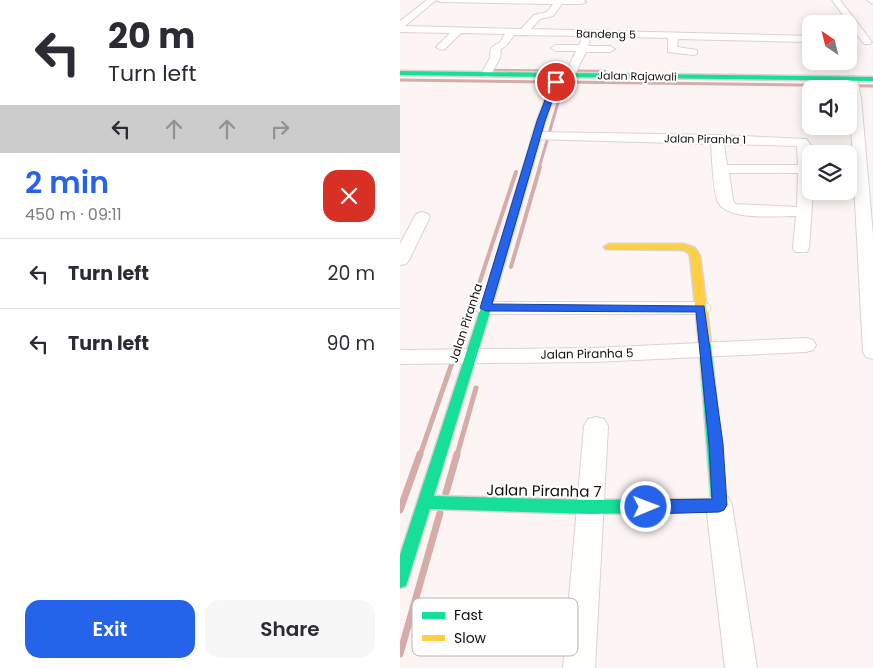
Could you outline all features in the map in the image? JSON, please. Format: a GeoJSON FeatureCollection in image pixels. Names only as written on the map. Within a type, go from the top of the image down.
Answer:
{"type":"FeatureCollection","features":[{"type":"Feature","properties":{"kind":"street"},"geometry":{"type":"LineString","coordinates":[[400,28],[432,0]]}},
{"type":"Feature","properties":{"kind":"street"},"geometry":{"type":"LineString","coordinates":[[440,0],[582,2]]}},
{"type":"Feature","properties":{"kind":"street"},"geometry":{"type":"LineString","coordinates":[[836,0],[866,42]]}},
{"type":"Feature","properties":{"kind":"street"},"geometry":{"type":"LineString","coordinates":[[524,32],[536,17],[550,14],[555,1]]}},
{"type":"Feature","properties":{"kind":"street"},"geometry":{"type":"LineString","coordinates":[[400,14],[414,14]]}},
{"type":"Feature","properties":{"kind":"street"},"geometry":{"type":"LineString","coordinates":[[682,22],[672,50],[693,52]]}},
{"type":"Feature","properties":{"kind":"street","name":"Bandeng 5"},"geometry":{"type":"LineString","coordinates":[[400,28],[802,39]]}},
{"type":"Feature","properties":{"kind":"street"},"geometry":{"type":"LineString","coordinates":[[441,48],[454,28]]}},
{"type":"Feature","properties":{"kind":"street"},"geometry":{"type":"LineString","coordinates":[[486,74],[495,58],[496,48],[503,44],[511,32]]}},
{"type":"Feature","properties":{"kind":"street"},"geometry":{"type":"LineString","coordinates":[[564,74],[589,34]]}},
{"type":"Feature","properties":{"kind":"street"},"geometry":{"type":"LineString","coordinates":[[503,44],[518,44]]}},
{"type":"Feature","properties":{"kind":"street"},"geometry":{"type":"LineString","coordinates":[[556,48],[610,49]]}},
{"type":"Feature","properties":{"kind":"street","name":"Jalan Rajawali"},"geometry":{"type":"LineString","coordinates":[[400,74],[873,78]]}},
{"type":"Feature","properties":{"kind":"street","name":"Jalan Piranha"},"geometry":{"type":"LineString","coordinates":[[400,580],[538,136],[564,74]]}},
{"type":"Feature","properties":{"kind":"street"},"geometry":{"type":"LineString","coordinates":[[851,78],[855,98],[873,352]]}},
{"type":"Feature","properties":{"kind":"street","name":"Jalan Piranha 1"},"geometry":{"type":"LineString","coordinates":[[538,136],[801,142],[804,145]]}},
{"type":"Feature","properties":{"kind":"street"},"geometry":{"type":"LineString","coordinates":[[717,140],[725,201],[730,207],[738,210],[805,212]]}},
{"type":"Feature","properties":{"kind":"street"},"geometry":{"type":"LineString","coordinates":[[721,169],[802,169]]}},
{"type":"Feature","properties":{"kind":"street","name":"Jalan Piranha 1"},"geometry":{"type":"LineString","coordinates":[[801,248],[805,200]]}},
{"type":"Feature","properties":{"kind":"street"},"geometry":{"type":"LineString","coordinates":[[400,260],[422,217]]}},
{"type":"Feature","properties":{"kind":"street"},"geometry":{"type":"LineString","coordinates":[[609,247],[684,247],[692,250],[696,256],[704,352],[716,444],[719,505],[741,668]]}},
{"type":"Feature","properties":{"kind":"street"},"geometry":{"type":"LineString","coordinates":[[486,308],[701,308]]}},
{"type":"Feature","properties":{"kind":"street","name":"Jalan Piranha 5"},"geometry":{"type":"LineString","coordinates":[[400,357],[704,352],[806,345]]}},
{"type":"Feature","properties":{"kind":"street"},"geometry":{"type":"LineString","coordinates":[[579,668],[596,426]]}},
{"type":"Feature","properties":{"kind":"street","name":"Jalan Piranha 7"},"geometry":{"type":"LineString","coordinates":[[424,502],[590,507],[719,505]]}},
{"type":"Feature","properties":{"kind":"waterway"},"geometry":{"type":"LineString","coordinates":[[489,70],[605,71]]}},
{"type":"Feature","properties":{"kind":"waterway"},"geometry":{"type":"LineString","coordinates":[[400,80],[552,82]]}},
{"type":"Feature","properties":{"kind":"waterway"},"geometry":{"type":"LineString","coordinates":[[539,168],[564,82]]}},
{"type":"Feature","properties":{"kind":"waterway"},"geometry":{"type":"LineString","coordinates":[[564,82],[873,86]]}},
{"type":"Feature","properties":{"kind":"waterway"},"geometry":{"type":"LineString","coordinates":[[511,267],[540,167]]}},
{"type":"Feature","properties":{"kind":"waterway"},"geometry":{"type":"LineString","coordinates":[[476,293],[516,172]]}},
{"type":"Feature","properties":{"kind":"waterway"},"geometry":{"type":"LineString","coordinates":[[420,455],[477,291]]}},
{"type":"Feature","properties":{"kind":"waterway"},"geometry":{"type":"LineString","coordinates":[[457,455],[476,388]]}},
{"type":"Feature","properties":{"kind":"waterway"},"geometry":{"type":"LineString","coordinates":[[400,510],[420,454]]}},
{"type":"Feature","properties":{"kind":"waterway"},"geometry":{"type":"LineString","coordinates":[[446,493],[457,454]]}},
{"type":"Feature","properties":{"kind":"waterway"},"geometry":{"type":"LineString","coordinates":[[416,598],[440,513]]}},
{"type":"Feature","properties":{"kind":"waterway"},"geometry":{"type":"LineString","coordinates":[[400,654],[412,612]]}},
{"type":"Feature","properties":{"kind":"traffic: fast"},"geometry":{"type":"LineString","coordinates":[[400,73],[873,79]]}},
{"type":"Feature","properties":{"kind":"traffic: fast"},"geometry":{"type":"LineString","coordinates":[[400,580],[492,289],[541,121],[558,74]]}},
{"type":"Feature","properties":{"kind":"traffic: fast"},"geometry":{"type":"LineString","coordinates":[[424,502],[590,507],[719,505],[705,343]]}},
{"type":"Feature","properties":{"kind":"traffic: slow"},"geometry":{"type":"LineString","coordinates":[[609,247],[684,247],[692,250],[695,256],[705,343]]}},
{"type":"Feature","properties":{"kind":"route"},"geometry":{"type":"LineString","coordinates":[[556,82],[541,121],[486,308],[701,308],[704,352],[716,444],[719,505],[646,507]]}}]}
